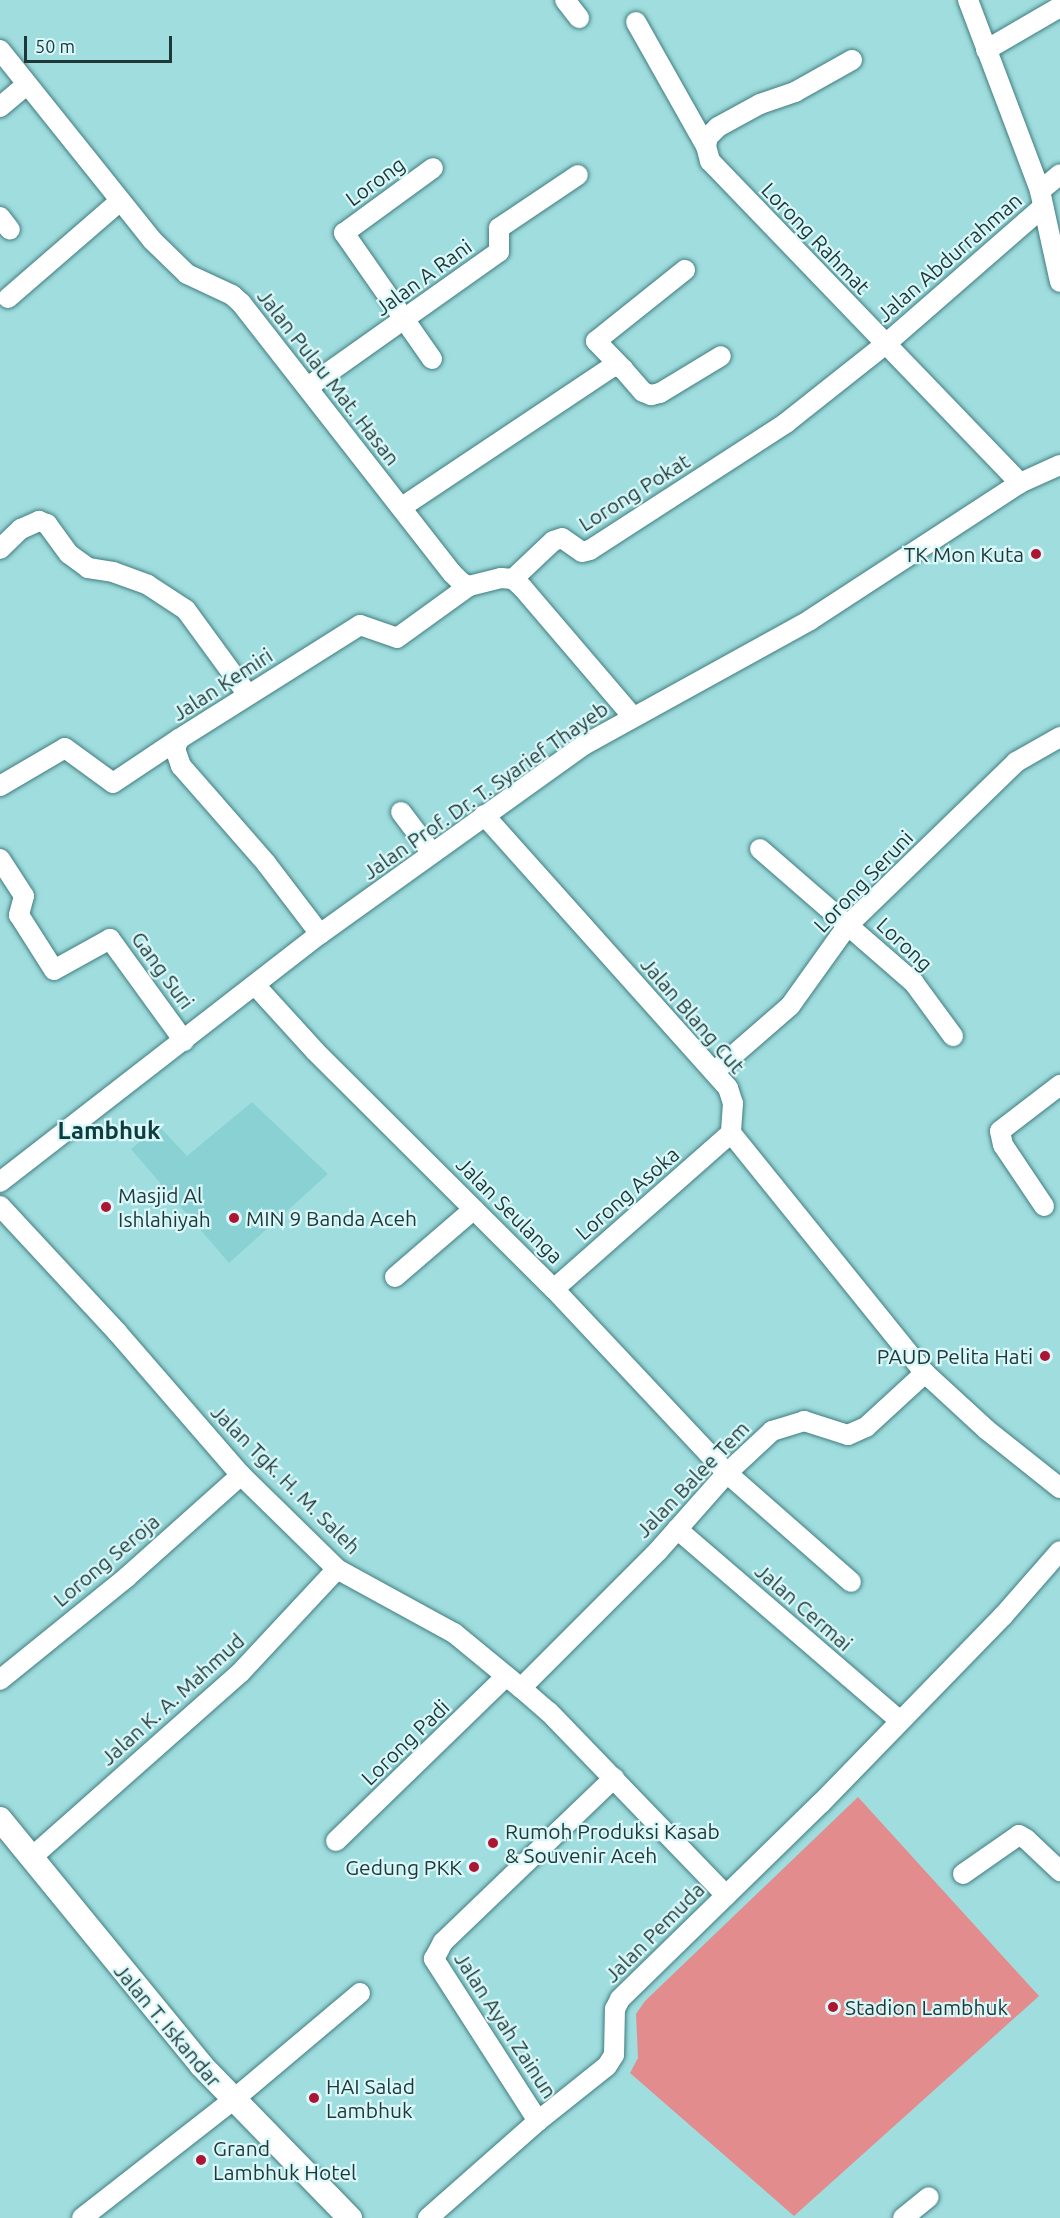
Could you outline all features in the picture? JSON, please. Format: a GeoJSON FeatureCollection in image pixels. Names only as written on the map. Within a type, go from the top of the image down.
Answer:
{"type":"FeatureCollection","features":[{"type":"Feature","properties":{"kind":"street"},"geometry":{"type":"LineString","coordinates":[[566,0],[579,18]]}},
{"type":"Feature","properties":{"kind":"street"},"geometry":{"type":"LineString","coordinates":[[968,0],[1042,199],[1060,282]]}},
{"type":"Feature","properties":{"kind":"street"},"geometry":{"type":"LineString","coordinates":[[986,50],[1060,7]]}},
{"type":"Feature","properties":{"kind":"street","name":"Lorong Rahmat"},"geometry":{"type":"LineString","coordinates":[[636,22],[706,146],[710,161],[840,299],[887,342],[1020,483]]}},
{"type":"Feature","properties":{"kind":"street","name":"Jalan Pulau Mat. Hasan"},"geometry":{"type":"LineString","coordinates":[[0,50],[153,240],[187,274],[232,295],[241,303],[452,573],[462,583],[469,586]]}},
{"type":"Feature","properties":{"kind":"street"},"geometry":{"type":"LineString","coordinates":[[706,146],[708,137],[718,127],[760,104],[795,92],[852,60]]}},
{"type":"Feature","properties":{"kind":"street"},"geometry":{"type":"LineString","coordinates":[[0,107],[27,84]]}},
{"type":"Feature","properties":{"kind":"street","name":"Lorong"},"geometry":{"type":"LineString","coordinates":[[404,321],[344,233],[433,168]]}},
{"type":"Feature","properties":{"kind":"street","name":"Jalan Abdurrahman"},"geometry":{"type":"LineString","coordinates":[[786,423],[887,342],[1042,199],[1060,174]]}},
{"type":"Feature","properties":{"kind":"street","name":"Jalan A Rani"},"geometry":{"type":"LineString","coordinates":[[308,387],[499,252],[500,228],[578,175]]}},
{"type":"Feature","properties":{"kind":"street"},"geometry":{"type":"LineString","coordinates":[[8,298],[120,201]]}},
{"type":"Feature","properties":{"kind":"street"},"geometry":{"type":"LineString","coordinates":[[685,270],[596,340],[643,392],[651,395],[660,393],[721,356]]}},
{"type":"Feature","properties":{"kind":"street"},"geometry":{"type":"LineString","coordinates":[[404,321],[432,359]]}},
{"type":"Feature","properties":{"kind":"street"},"geometry":{"type":"LineString","coordinates":[[402,507],[606,371],[617,366],[623,369]]}},
{"type":"Feature","properties":{"kind":"street","name":"Lorong Pokat"},"geometry":{"type":"LineString","coordinates":[[513,579],[553,541],[562,538],[582,552],[590,550],[786,423]]}},
{"type":"Feature","properties":{"kind":"street","name":"Jalan Prof. Dr. T. Syarief Thayeb"},"geometry":{"type":"LineString","coordinates":[[0,1182],[320,934],[584,745],[810,620],[1020,483],[1060,465]]}},
{"type":"Feature","properties":{"kind":"street"},"geometry":{"type":"LineString","coordinates":[[0,549],[21,529],[39,521],[48,524],[69,554],[88,568],[113,572],[148,585],[186,610],[248,696]]}},
{"type":"Feature","properties":{"kind":"street"},"geometry":{"type":"LineString","coordinates":[[469,586],[501,578],[513,579],[633,717]]}},
{"type":"Feature","properties":{"kind":"street","name":"Jalan Kemiri"},"geometry":{"type":"LineString","coordinates":[[320,934],[266,863],[181,766],[175,749],[179,739],[360,625],[397,638],[469,586]]}},
{"type":"Feature","properties":{"kind":"street","name":"Lorong Seruni"},"geometry":{"type":"LineString","coordinates":[[714,1072],[790,1005],[848,926],[1016,762],[1060,737]]}},
{"type":"Feature","properties":{"kind":"street"},"geometry":{"type":"LineString","coordinates":[[0,786],[65,748],[113,783],[179,739]]}},
{"type":"Feature","properties":{"kind":"street"},"geometry":{"type":"LineString","coordinates":[[401,812],[432,853]]}},
{"type":"Feature","properties":{"kind":"street","name":"Jalan Blang Cut"},"geometry":{"type":"LineString","coordinates":[[484,815],[728,1088],[733,1103],[731,1133]]}},
{"type":"Feature","properties":{"kind":"street","name":"Lorong"},"geometry":{"type":"LineString","coordinates":[[760,849],[914,983],[953,1036]]}},
{"type":"Feature","properties":{"kind":"street","name":"Gang Suri"},"geometry":{"type":"LineString","coordinates":[[0,859],[24,896],[19,915],[54,970],[110,939],[184,1041]]}},
{"type":"Feature","properties":{"kind":"street","name":"Jalan Seulanga"},"geometry":{"type":"LineString","coordinates":[[255,985],[315,1051],[554,1288],[727,1473],[851,1582]]}},
{"type":"Feature","properties":{"kind":"street"},"geometry":{"type":"LineString","coordinates":[[1044,1206],[1003,1145],[1000,1131],[1060,1085]]}},
{"type":"Feature","properties":{"kind":"street"},"geometry":{"type":"LineString","coordinates":[[731,1133],[925,1373],[987,1430],[1060,1488]]}},
{"type":"Feature","properties":{"kind":"street","name":"Lorong Asoka"},"geometry":{"type":"LineString","coordinates":[[554,1288],[731,1133]]}},
{"type":"Feature","properties":{"kind":"street","name":"Jalan Tgk. H. M. Saleh"},"geometry":{"type":"LineString","coordinates":[[0,1206],[117,1332],[241,1475],[337,1569],[454,1633],[549,1712],[726,1895]]}},
{"type":"Feature","properties":{"kind":"street"},"geometry":{"type":"LineString","coordinates":[[394,1277],[474,1209]]}},
{"type":"Feature","properties":{"kind":"street","name":"Jalan Balee Tem"},"geometry":{"type":"LineString","coordinates":[[513,1682],[677,1529],[727,1473],[772,1431],[804,1421],[848,1435],[866,1427],[925,1373]]}},
{"type":"Feature","properties":{"kind":"street","name":"Lorong Seroja"},"geometry":{"type":"LineString","coordinates":[[0,1680],[127,1577],[241,1475]]}},
{"type":"Feature","properties":{"kind":"street","name":"Jalan Cermai"},"geometry":{"type":"LineString","coordinates":[[677,1529],[900,1721]]}},
{"type":"Feature","properties":{"kind":"street","name":"Jalan Pemuda"},"geometry":{"type":"LineString","coordinates":[[428,2218],[538,2121],[610,2063],[616,2035],[615,2009],[620,1999],[900,1721],[1003,1616],[1060,1551]]}},
{"type":"Feature","properties":{"kind":"street","name":"Jalan K. A. Mahmud"},"geometry":{"type":"LineString","coordinates":[[32,1857],[240,1673],[337,1569]]}},
{"type":"Feature","properties":{"kind":"street","name":"Lorong Padi"},"geometry":{"type":"LineString","coordinates":[[336,1841],[513,1682]]}},
{"type":"Feature","properties":{"kind":"street","name":"Jalan Ayah Zainun"},"geometry":{"type":"LineString","coordinates":[[538,2121],[434,1959],[443,1942],[614,1778]]}},
{"type":"Feature","properties":{"kind":"street","name":"Jalan T. Iskandar"},"geometry":{"type":"LineString","coordinates":[[0,1819],[121,1970],[233,2100],[350,2218]]}},
{"type":"Feature","properties":{"kind":"street"},"geometry":{"type":"LineString","coordinates":[[963,1874],[1019,1835],[1060,1871]]}},
{"type":"Feature","properties":{"kind":"street"},"geometry":{"type":"LineString","coordinates":[[82,2218],[233,2100],[360,1993]]}},
{"type":"Feature","properties":{"kind":"street"},"geometry":{"type":"LineString","coordinates":[[903,2218],[929,2197]]}},
{"type":"Feature","properties":{"kind":"shaded area","name":"MIN 9 Banda Aceh"},"geometry":{"type":"Polygon","coordinates":[[[252,1102],[328,1174],[229,1263],[131,1149],[159,1126],[187,1156],[252,1102]]]}},
{"type":"Feature","properties":{"kind":"shaded area","name":"Stadion Lambhuk"},"geometry":{"type":"Polygon","coordinates":[[[858,1797],[1039,1996],[794,2216],[630,2073],[638,2058],[636,2014],[645,2001],[858,1797]]]}},
{"type":"Feature","properties":{"kind":"place","name":"TK Mon Kuta"},"geometry":{"type":"Point","coordinates":[1036,554]}},
{"type":"Feature","properties":{"kind":"place","name":"Masjid Al Ishlahiyah"},"geometry":{"type":"Point","coordinates":[106,1207]}},
{"type":"Feature","properties":{"kind":"place","name":"MIN 9 Banda Aceh"},"geometry":{"type":"Point","coordinates":[234,1218]}},
{"type":"Feature","properties":{"kind":"place","name":"PAUD Pelita Hati"},"geometry":{"type":"Point","coordinates":[1045,1356]}},
{"type":"Feature","properties":{"kind":"place","name":"Rumoh Produksi Kasab & Souvenir Aceh"},"geometry":{"type":"Point","coordinates":[493,1843]}},
{"type":"Feature","properties":{"kind":"place","name":"Gedung PKK"},"geometry":{"type":"Point","coordinates":[474,1867]}},
{"type":"Feature","properties":{"kind":"place","name":"Stadion Lambhuk"},"geometry":{"type":"Point","coordinates":[833,2007]}},
{"type":"Feature","properties":{"kind":"place","name":"HAI Salad Lambhuk"},"geometry":{"type":"Point","coordinates":[314,2098]}},
{"type":"Feature","properties":{"kind":"place","name":"Grand Lambhuk Hotel"},"geometry":{"type":"Point","coordinates":[201,2160]}},
{"type":"Feature","properties":{"kind":"district","name":"Lambhuk"},"geometry":{"type":"Point","coordinates":[109,1131]}}]}
